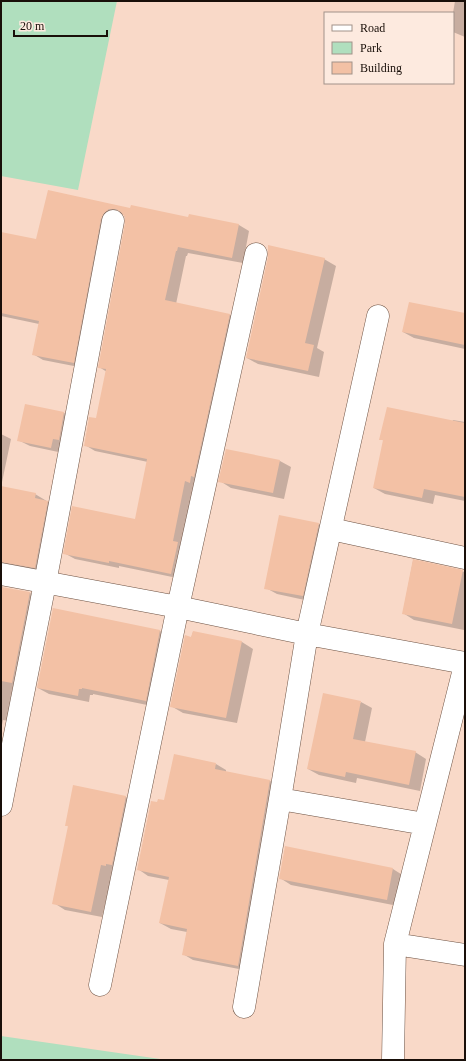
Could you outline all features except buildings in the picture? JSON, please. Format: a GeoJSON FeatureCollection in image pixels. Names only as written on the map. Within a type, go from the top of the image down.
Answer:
{"type":"FeatureCollection","features":[{"type":"Feature","properties":{"kind":"street"},"geometry":{"type":"LineString","coordinates":[[1,805],[45,583],[113,221]]}},
{"type":"Feature","properties":{"kind":"street"},"geometry":{"type":"LineString","coordinates":[[100,985],[178,607],[256,254]]}},
{"type":"Feature","properties":{"kind":"street"},"geometry":{"type":"LineString","coordinates":[[244,1007],[307,634],[378,316]]}},
{"type":"Feature","properties":{"kind":"street"},"geometry":{"type":"LineString","coordinates":[[331,529],[465,558]]}},
{"type":"Feature","properties":{"kind":"street"},"geometry":{"type":"LineString","coordinates":[[1,574],[178,607],[307,634],[465,664],[395,944],[393,1060]]}},
{"type":"Feature","properties":{"kind":"street"},"geometry":{"type":"LineString","coordinates":[[280,799],[425,824]]}},
{"type":"Feature","properties":{"kind":"street"},"geometry":{"type":"LineString","coordinates":[[395,944],[465,955]]}},
{"type":"Feature","properties":{"kind":"green space"},"geometry":{"type":"Polygon","coordinates":[[[1,1],[117,1],[78,190],[1,176],[1,1]]]}},
{"type":"Feature","properties":{"kind":"green space"},"geometry":{"type":"Polygon","coordinates":[[[1,1036],[167,1060],[1,1060],[1,1036]]]}}]}
